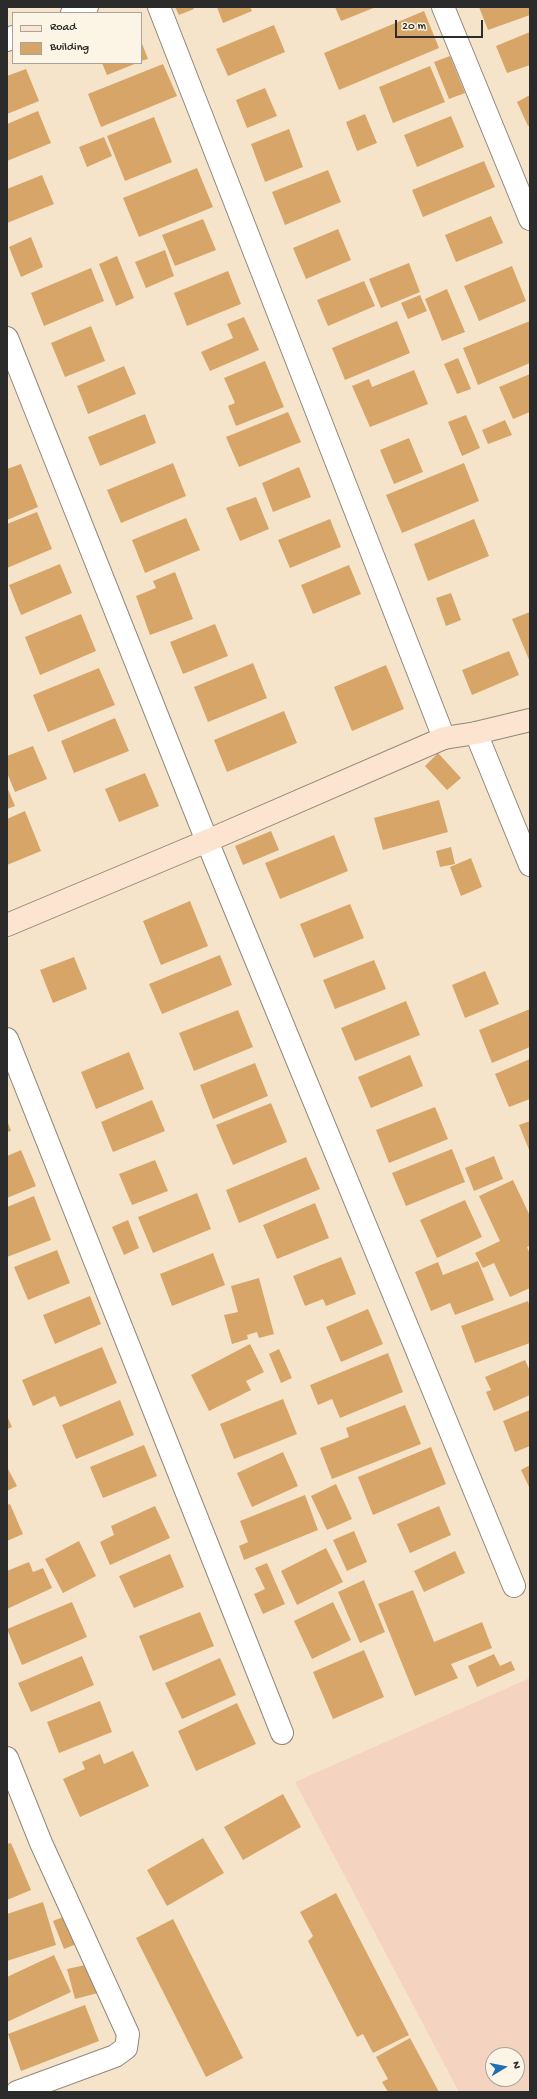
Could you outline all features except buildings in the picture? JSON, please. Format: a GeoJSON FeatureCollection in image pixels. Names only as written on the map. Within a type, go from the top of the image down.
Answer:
{"type":"FeatureCollection","features":[{"type":"Feature","properties":{"kind":"main road"},"geometry":{"type":"LineString","coordinates":[[7,925],[207,841],[444,738],[476,733],[530,720]]}},
{"type":"Feature","properties":{"kind":"street"},"geometry":{"type":"LineString","coordinates":[[74,12],[87,7]]}},
{"type":"Feature","properties":{"kind":"street"},"geometry":{"type":"LineString","coordinates":[[159,7],[444,738]]}},
{"type":"Feature","properties":{"kind":"street"},"geometry":{"type":"LineString","coordinates":[[443,7],[530,220]]}},
{"type":"Feature","properties":{"kind":"street"},"geometry":{"type":"LineString","coordinates":[[7,338],[207,841],[514,1586]]}},
{"type":"Feature","properties":{"kind":"street"},"geometry":{"type":"LineString","coordinates":[[476,733],[530,865]]}},
{"type":"Feature","properties":{"kind":"street"},"geometry":{"type":"LineString","coordinates":[[7,1039],[282,1733]]}},
{"type":"Feature","properties":{"kind":"street"},"geometry":{"type":"LineString","coordinates":[[7,1758],[42,1843],[128,2034],[126,2048],[115,2056],[44,2087],[17,2092]]}},
{"type":"Feature","properties":{"kind":"shaded area"},"geometry":{"type":"Polygon","coordinates":[[[530,1678],[530,2092],[459,2092],[295,1782],[530,1678]]]}}]}
